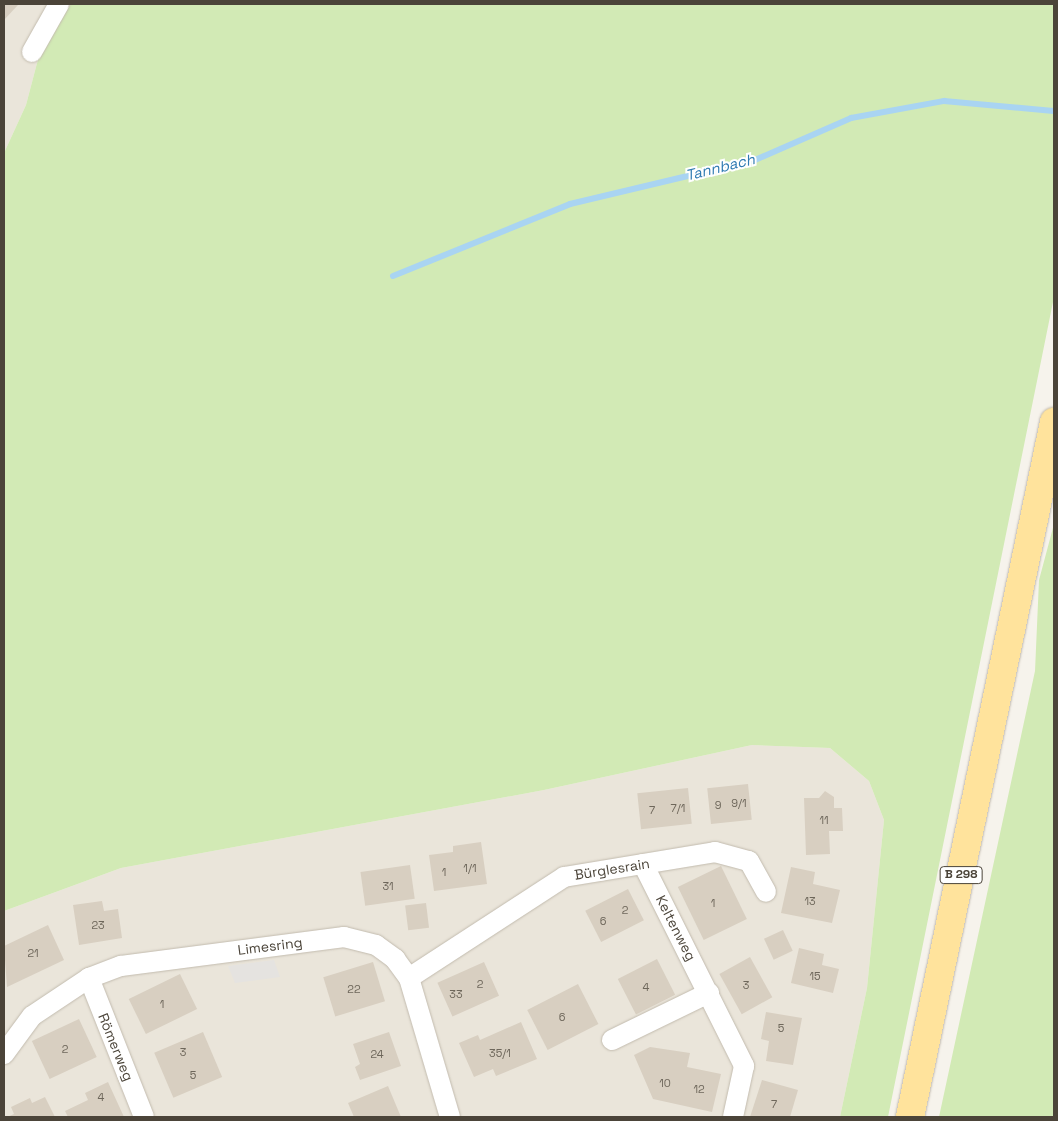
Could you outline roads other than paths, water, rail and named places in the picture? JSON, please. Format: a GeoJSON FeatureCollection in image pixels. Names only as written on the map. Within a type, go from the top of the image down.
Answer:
{"type":"FeatureCollection","features":[{"type":"Feature","properties":{"kind":"main road","name":"B 298"},"geometry":{"type":"LineString","coordinates":[[910,1117],[1054,422]]}},
{"type":"Feature","properties":{"kind":"street"},"geometry":{"type":"LineString","coordinates":[[32,52],[59,4]]}},
{"type":"Feature","properties":{"kind":"street","name":"Bürglesrain"},"geometry":{"type":"LineString","coordinates":[[409,978],[564,877],[715,852],[749,860],[766,892]]}},
{"type":"Feature","properties":{"kind":"street","name":"Keltenweg"},"geometry":{"type":"LineString","coordinates":[[643,864],[744,1066],[733,1117]]}},
{"type":"Feature","properties":{"kind":"street","name":"Limesring"},"geometry":{"type":"LineString","coordinates":[[4,1054],[32,1016],[89,978],[121,966],[154,960],[344,937],[376,945],[395,959],[409,978],[450,1117]]}},
{"type":"Feature","properties":{"kind":"street","name":"Römerweg"},"geometry":{"type":"LineString","coordinates":[[89,978],[144,1117]]}},
{"type":"Feature","properties":{"kind":"street"},"geometry":{"type":"LineString","coordinates":[[612,1040],[709,993]]}},
{"type":"Feature","properties":{"kind":"waterway","name":"Tannbach"},"geometry":{"type":"LineString","coordinates":[[393,276],[570,204],[755,160],[851,118],[944,101],[1054,111]]}}]}
